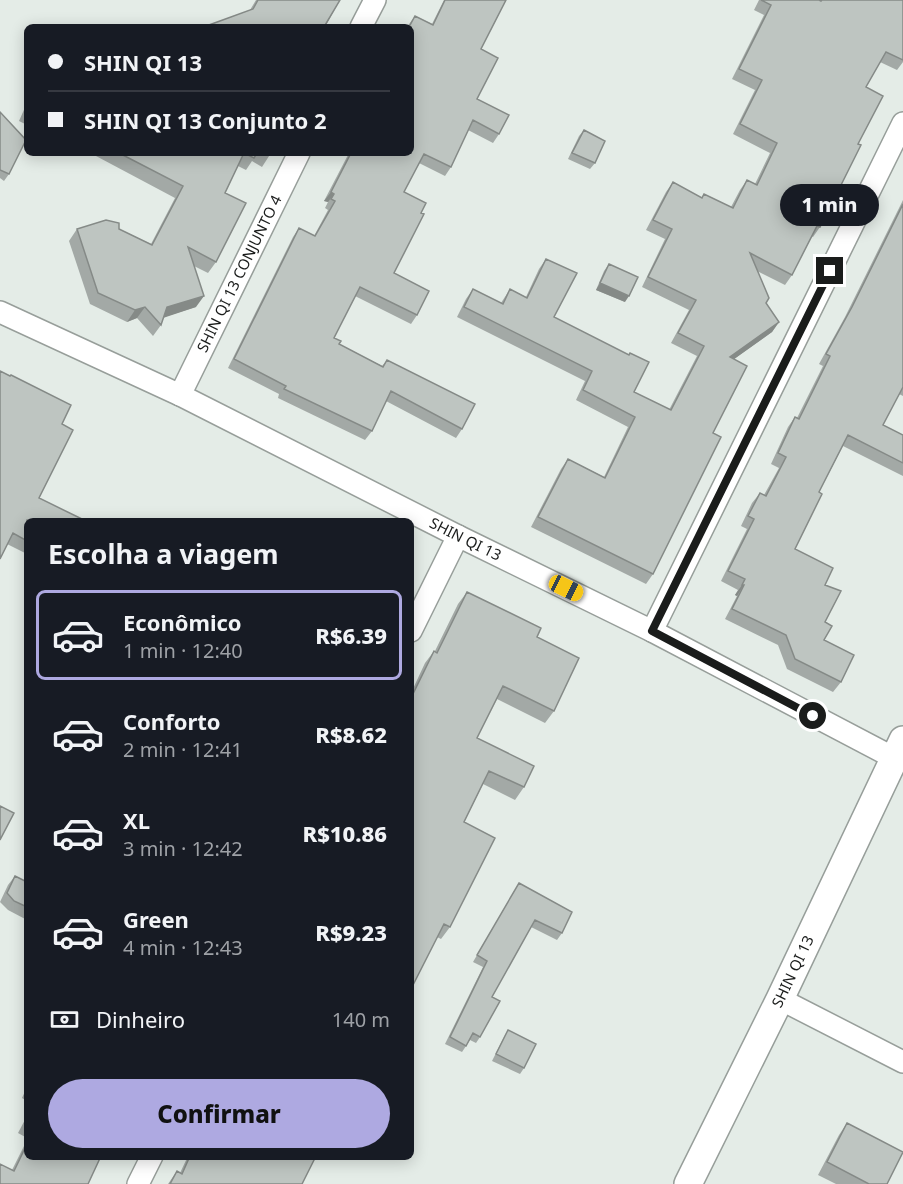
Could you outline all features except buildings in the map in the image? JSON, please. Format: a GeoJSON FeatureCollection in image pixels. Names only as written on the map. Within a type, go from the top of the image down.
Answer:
{"type":"FeatureCollection","features":[{"type":"Feature","properties":{"kind":"street"},"geometry":{"type":"LineString","coordinates":[[363,24],[375,0]]}},
{"type":"Feature","properties":{"kind":"street"},"geometry":{"type":"LineString","coordinates":[[652,631],[903,123]]}},
{"type":"Feature","properties":{"kind":"street","name":"SHIN QI 13 CONJUNTO 4"},"geometry":{"type":"LineString","coordinates":[[180,395],[299,156]]}},
{"type":"Feature","properties":{"kind":"street","name":"SHIN QI 13"},"geometry":{"type":"LineString","coordinates":[[0,312],[180,395],[458,536],[898,749],[780,999],[688,1184]]}},
{"type":"Feature","properties":{"kind":"street"},"geometry":{"type":"LineString","coordinates":[[414,625],[458,536]]}},
{"type":"Feature","properties":{"kind":"street"},"geometry":{"type":"LineString","coordinates":[[780,999],[903,1062]]}},
{"type":"Feature","properties":{"kind":"street"},"geometry":{"type":"LineString","coordinates":[[138,1184],[150,1160]]}},
{"type":"Feature","properties":{"kind":"route"},"geometry":{"type":"LineString","coordinates":[[813,716],[652,631],[830,271]]}}]}
